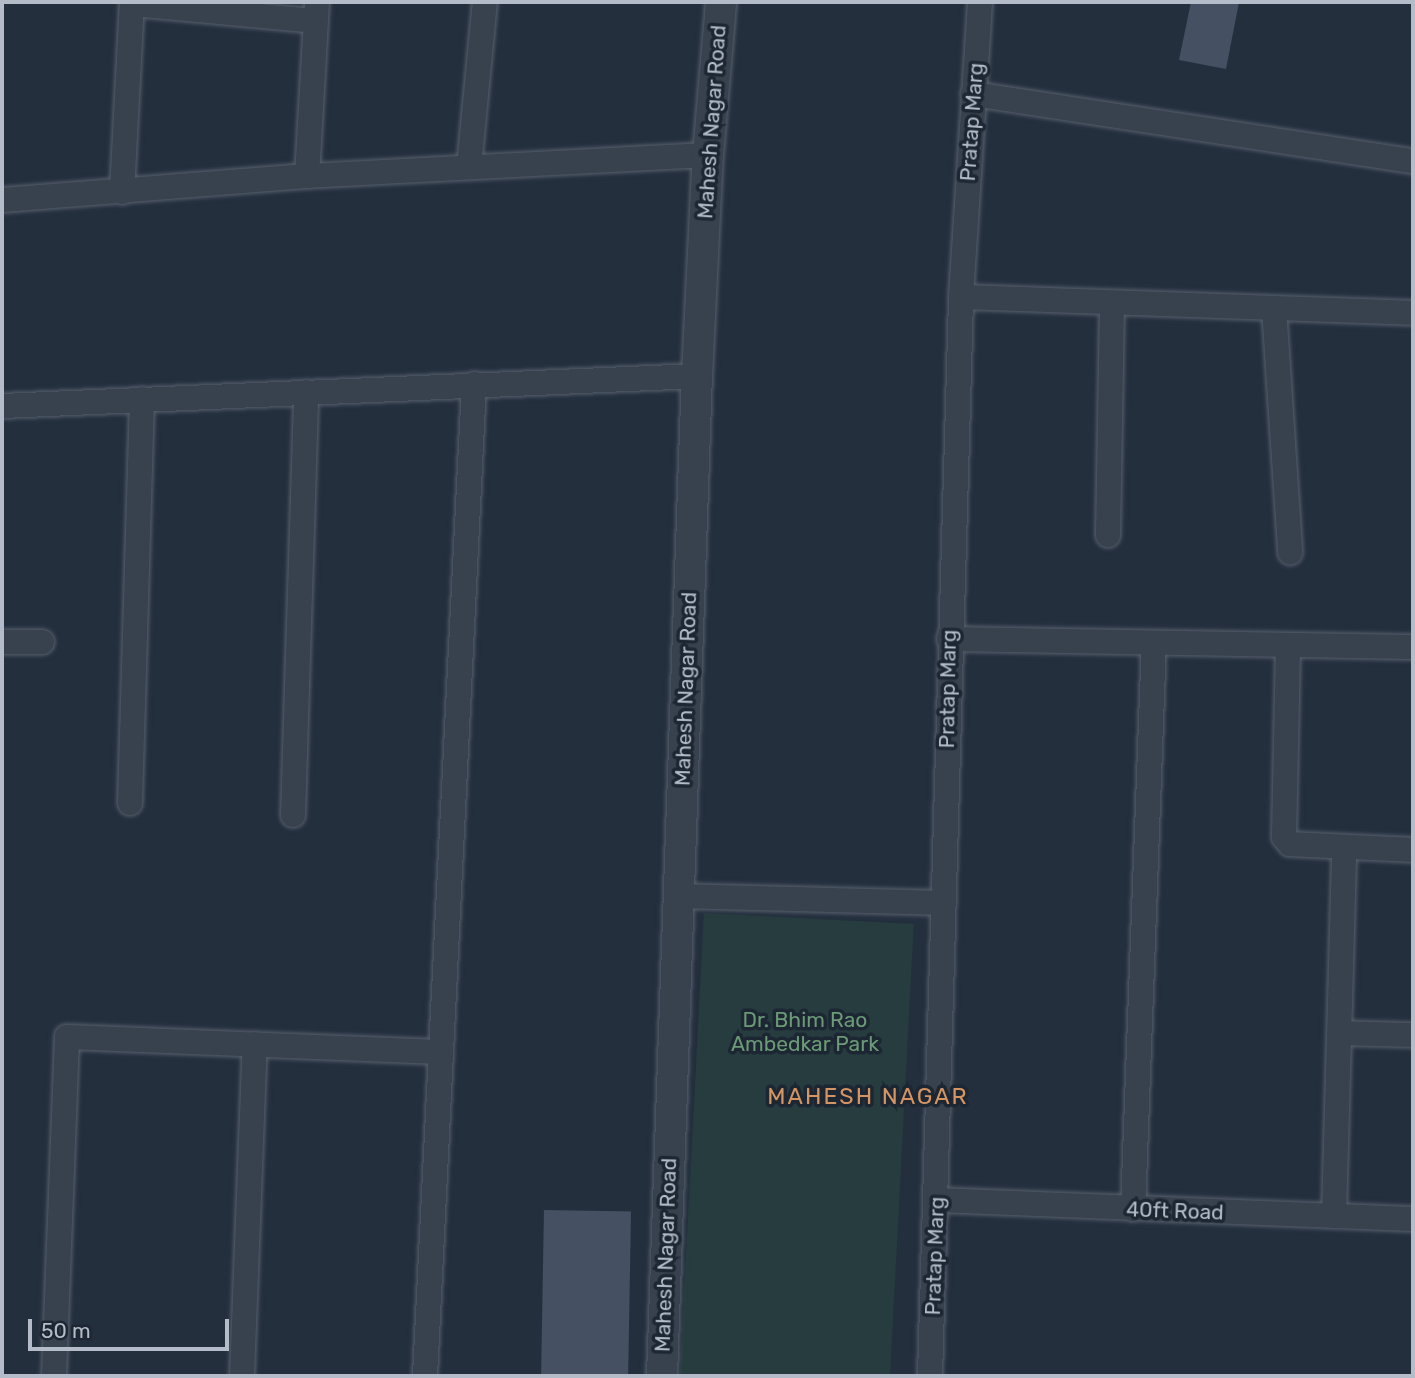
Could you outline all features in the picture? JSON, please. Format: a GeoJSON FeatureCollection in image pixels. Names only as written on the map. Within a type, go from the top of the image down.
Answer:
{"type":"FeatureCollection","features":[{"type":"Feature","properties":{"kind":"street"},"geometry":{"type":"LineString","coordinates":[[469,167],[485,2]]}},
{"type":"Feature","properties":{"kind":"street","name":"Mahesh Nagar Road"},"geometry":{"type":"LineString","coordinates":[[662,1376],[697,376],[708,155],[721,2]]}},
{"type":"Feature","properties":{"kind":"street","name":"Pratap Marg"},"geometry":{"type":"LineString","coordinates":[[930,1376],[937,1200],[949,639],[961,297],[980,2]]}},
{"type":"Feature","properties":{"kind":"street"},"geometry":{"type":"LineString","coordinates":[[122,192],[132,4],[316,12],[307,176]]}},
{"type":"Feature","properties":{"kind":"street"},"geometry":{"type":"LineString","coordinates":[[973,94],[1413,161]]}},
{"type":"Feature","properties":{"kind":"street"},"geometry":{"type":"LineString","coordinates":[[5,195],[122,192],[307,176],[708,155]]}},
{"type":"Feature","properties":{"kind":"street"},"geometry":{"type":"LineString","coordinates":[[961,297],[1413,313]]}},
{"type":"Feature","properties":{"kind":"street"},"geometry":{"type":"LineString","coordinates":[[1108,535],[1112,303]]}},
{"type":"Feature","properties":{"kind":"street"},"geometry":{"type":"LineString","coordinates":[[1274,309],[1290,552]]}},
{"type":"Feature","properties":{"kind":"street"},"geometry":{"type":"LineString","coordinates":[[2,406],[697,376]]}},
{"type":"Feature","properties":{"kind":"street"},"geometry":{"type":"LineString","coordinates":[[425,1376],[474,384]]}},
{"type":"Feature","properties":{"kind":"street"},"geometry":{"type":"LineString","coordinates":[[293,815],[306,391]]}},
{"type":"Feature","properties":{"kind":"street"},"geometry":{"type":"LineString","coordinates":[[130,803],[142,399]]}},
{"type":"Feature","properties":{"kind":"street"},"geometry":{"type":"LineString","coordinates":[[949,639],[1288,647],[1413,647]]}},
{"type":"Feature","properties":{"kind":"street"},"geometry":{"type":"LineString","coordinates":[[2,642],[42,642]]}},
{"type":"Feature","properties":{"kind":"street"},"geometry":{"type":"LineString","coordinates":[[1133,1209],[1154,643]]}},
{"type":"Feature","properties":{"kind":"street"},"geometry":{"type":"LineString","coordinates":[[1288,647],[1284,837],[1290,844],[1413,849]]}},
{"type":"Feature","properties":{"kind":"street"},"geometry":{"type":"LineString","coordinates":[[1334,1216],[1344,847]]}},
{"type":"Feature","properties":{"kind":"street"},"geometry":{"type":"LineString","coordinates":[[680,896],[944,903]]}},
{"type":"Feature","properties":{"kind":"street"},"geometry":{"type":"LineString","coordinates":[[1340,1033],[1413,1035]]}},
{"type":"Feature","properties":{"kind":"street"},"geometry":{"type":"LineString","coordinates":[[54,1376],[67,1037],[440,1052]]}},
{"type":"Feature","properties":{"kind":"street"},"geometry":{"type":"LineString","coordinates":[[242,1376],[255,1044]]}},
{"type":"Feature","properties":{"kind":"street","name":"40ft Road"},"geometry":{"type":"LineString","coordinates":[[937,1200],[1413,1219]]}},
{"type":"Feature","properties":{"kind":"green space","name":"Dr. Bhim Rao Ambedkar Park"},"geometry":{"type":"Polygon","coordinates":[[[704,913],[914,924],[890,1376],[680,1375],[704,913]]]}},
{"type":"Feature","properties":{"kind":"building"},"geometry":{"type":"Polygon","coordinates":[[[1191,2],[1239,2],[1226,69],[1179,60],[1191,2]]]}},
{"type":"Feature","properties":{"kind":"building"},"geometry":{"type":"Polygon","coordinates":[[[544,1210],[631,1212],[628,1376],[541,1376],[544,1210]]]}},
{"type":"Feature","properties":{"kind":"district","name":"MAHESH NAGAR"},"geometry":{"type":"Point","coordinates":[868,1096]}}]}
